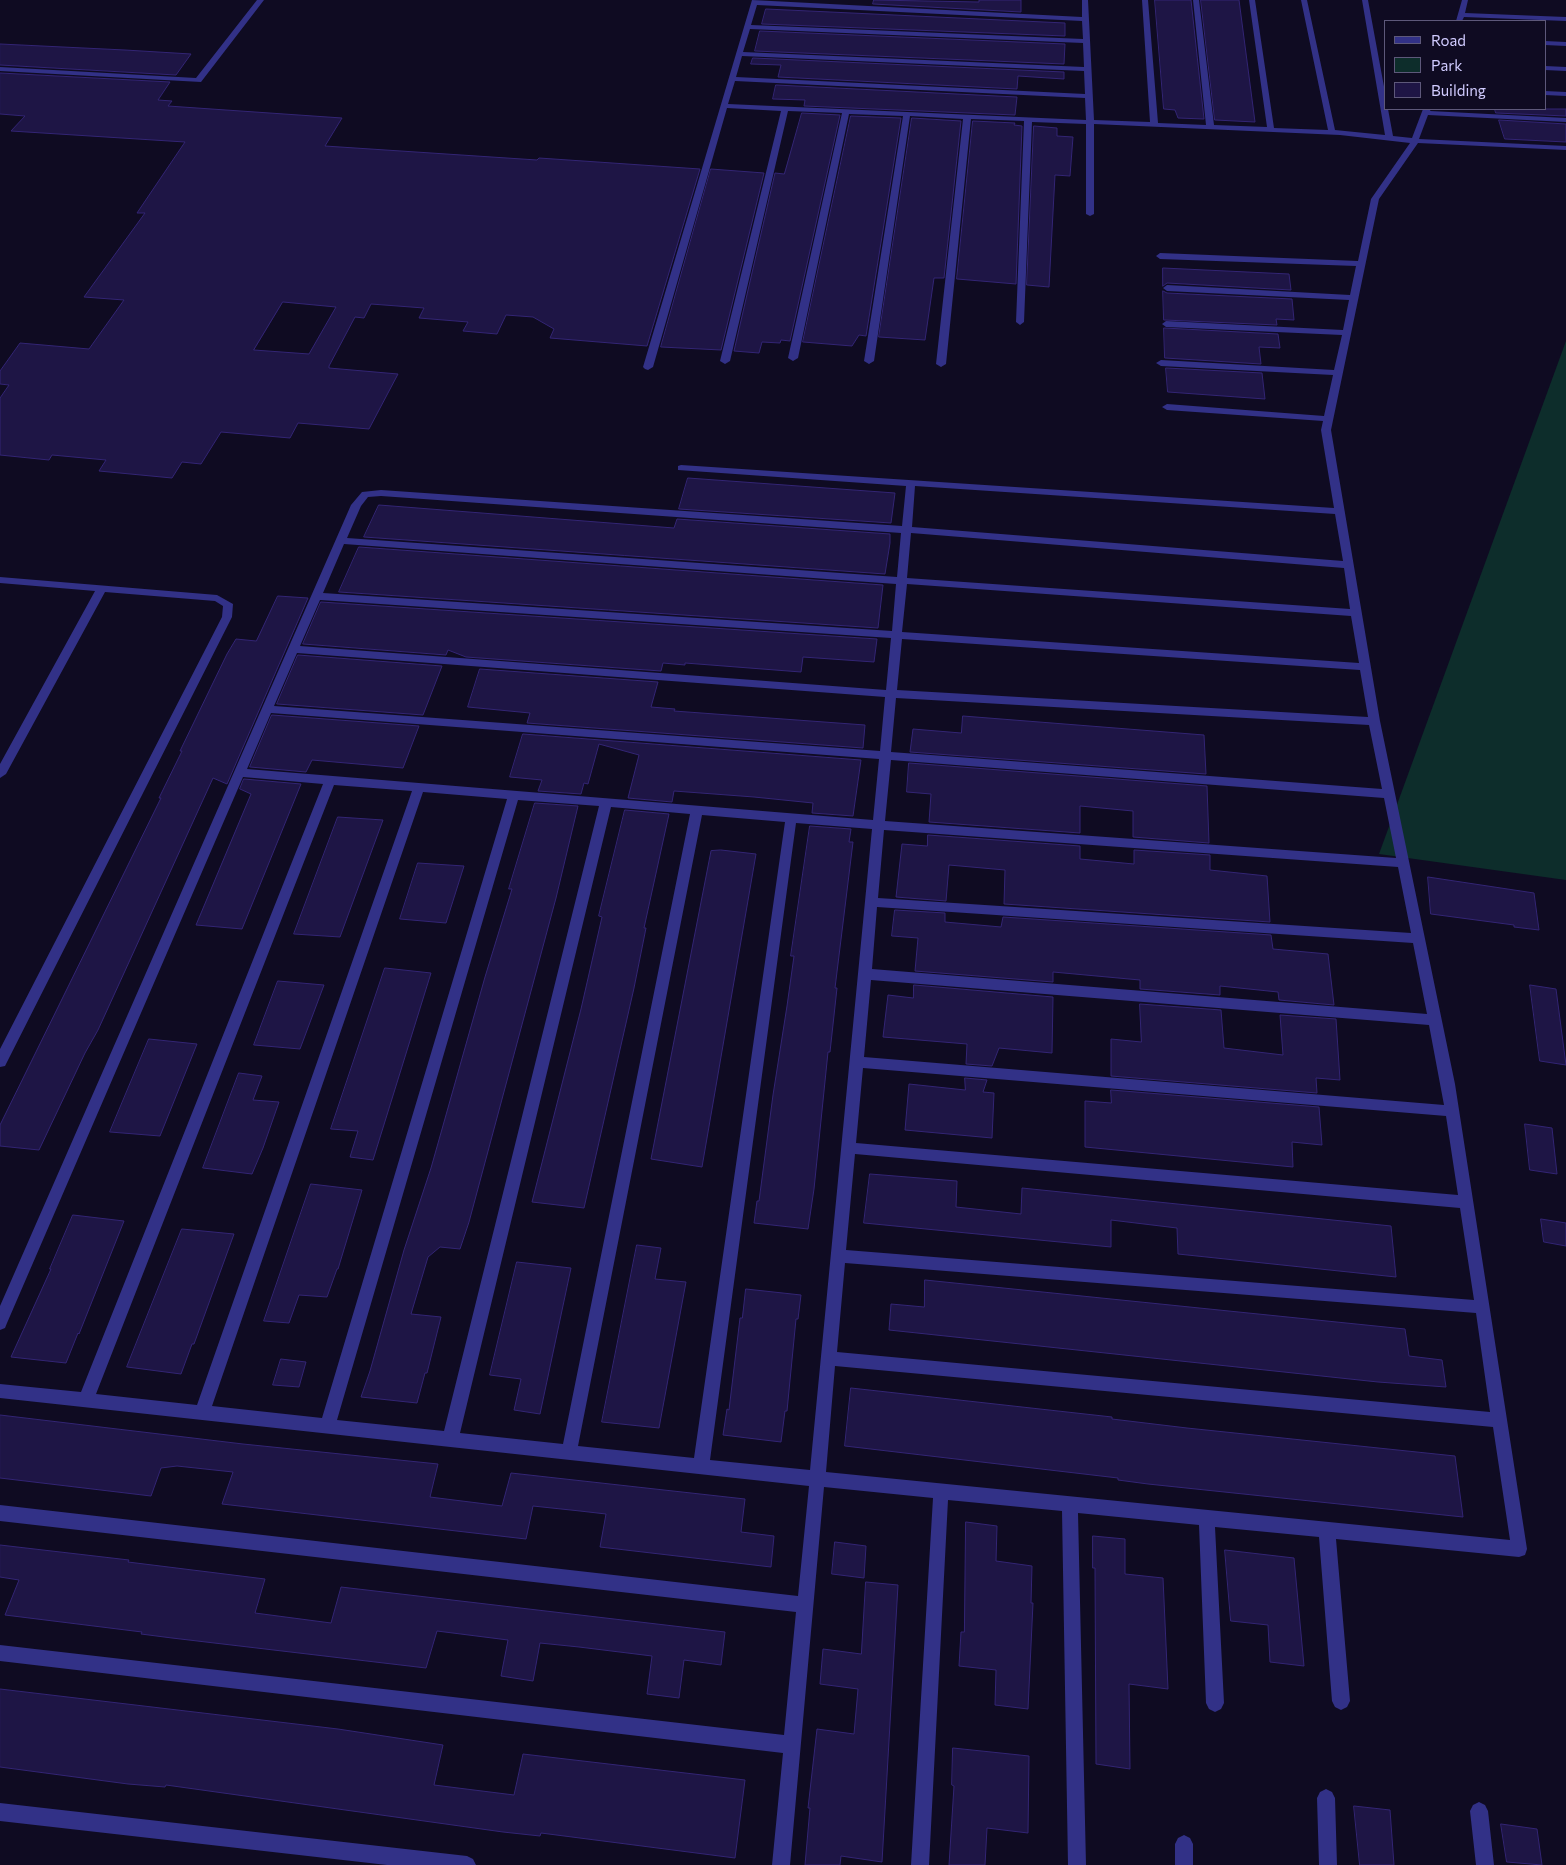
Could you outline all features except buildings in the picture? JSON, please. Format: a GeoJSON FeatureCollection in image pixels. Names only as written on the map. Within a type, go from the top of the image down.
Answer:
{"type":"FeatureCollection","features":[{"type":"Feature","properties":{"kind":"street"},"geometry":{"type":"LineString","coordinates":[[0,69],[198,80],[261,0]]}},
{"type":"Feature","properties":{"kind":"street"},"geometry":{"type":"LineString","coordinates":[[1085,0],[1090,122],[1090,214]]}},
{"type":"Feature","properties":{"kind":"street"},"geometry":{"type":"LineString","coordinates":[[1145,0],[1154,125]]}},
{"type":"Feature","properties":{"kind":"street"},"geometry":{"type":"LineString","coordinates":[[1196,0],[1210,127]]}},
{"type":"Feature","properties":{"kind":"street"},"geometry":{"type":"LineString","coordinates":[[1252,0],[1271,130]]}},
{"type":"Feature","properties":{"kind":"street"},"geometry":{"type":"LineString","coordinates":[[1304,0],[1332,133]]}},
{"type":"Feature","properties":{"kind":"street"},"geometry":{"type":"LineString","coordinates":[[1365,0],[1384,109]]}},
{"type":"Feature","properties":{"kind":"street"},"geometry":{"type":"LineString","coordinates":[[1465,0],[1460,18],[1566,19]]}},
{"type":"Feature","properties":{"kind":"street"},"geometry":{"type":"LineString","coordinates":[[648,367],[755,2],[1086,19]]}},
{"type":"Feature","properties":{"kind":"street"},"geometry":{"type":"LineString","coordinates":[[747,27],[1087,41]]}},
{"type":"Feature","properties":{"kind":"street"},"geometry":{"type":"LineString","coordinates":[[1546,43],[1566,44]]}},
{"type":"Feature","properties":{"kind":"street"},"geometry":{"type":"LineString","coordinates":[[740,54],[1088,69]]}},
{"type":"Feature","properties":{"kind":"street"},"geometry":{"type":"LineString","coordinates":[[1546,68],[1566,69]]}},
{"type":"Feature","properties":{"kind":"street"},"geometry":{"type":"LineString","coordinates":[[732,79],[1089,96]]}},
{"type":"Feature","properties":{"kind":"street"},"geometry":{"type":"LineString","coordinates":[[1546,93],[1566,94]]}},
{"type":"Feature","properties":{"kind":"street"},"geometry":{"type":"LineString","coordinates":[[724,106],[1332,133],[1415,141],[1566,148]]}},
{"type":"Feature","properties":{"kind":"street"},"geometry":{"type":"LineString","coordinates":[[725,361],[785,108]]}},
{"type":"Feature","properties":{"kind":"street"},"geometry":{"type":"LineString","coordinates":[[1384,110],[1389,138]]}},
{"type":"Feature","properties":{"kind":"street"},"geometry":{"type":"LineString","coordinates":[[793,358],[846,111]]}},
{"type":"Feature","properties":{"kind":"street"},"geometry":{"type":"LineString","coordinates":[[0,1391],[701,1467],[1519,1549],[1452,1111],[1374,721],[1326,430],[1375,199],[1412,148],[1426,111],[1566,120]]}},
{"type":"Feature","properties":{"kind":"street"},"geometry":{"type":"LineString","coordinates":[[869,361],[907,114]]}},
{"type":"Feature","properties":{"kind":"street"},"geometry":{"type":"LineString","coordinates":[[941,364],[967,117]]}},
{"type":"Feature","properties":{"kind":"street"},"geometry":{"type":"LineString","coordinates":[[1020,322],[1028,120]]}},
{"type":"Feature","properties":{"kind":"street"},"geometry":{"type":"LineString","coordinates":[[1160,256],[1362,264]]}},
{"type":"Feature","properties":{"kind":"street"},"geometry":{"type":"LineString","coordinates":[[1166,288],[1354,298]]}},
{"type":"Feature","properties":{"kind":"street"},"geometry":{"type":"LineString","coordinates":[[1166,324],[1347,333]]}},
{"type":"Feature","properties":{"kind":"street"},"geometry":{"type":"LineString","coordinates":[[1161,363],[1338,374]]}},
{"type":"Feature","properties":{"kind":"street"},"geometry":{"type":"LineString","coordinates":[[1167,407],[1329,419]]}},
{"type":"Feature","properties":{"kind":"street"},"geometry":{"type":"LineString","coordinates":[[681,468],[1340,511]]}},
{"type":"Feature","properties":{"kind":"street"},"geometry":{"type":"LineString","coordinates":[[781,1865],[911,482]]}},
{"type":"Feature","properties":{"kind":"street"},"geometry":{"type":"LineString","coordinates":[[0,1323],[295,649],[356,505],[365,494],[381,493],[907,530],[1348,565]]}},
{"type":"Feature","properties":{"kind":"street"},"geometry":{"type":"LineString","coordinates":[[341,542],[1356,613]]}},
{"type":"Feature","properties":{"kind":"street"},"geometry":{"type":"LineString","coordinates":[[0,580],[217,598],[228,604],[227,617],[0,1062]]}},
{"type":"Feature","properties":{"kind":"street"},"geometry":{"type":"LineString","coordinates":[[0,774],[102,588]]}},
{"type":"Feature","properties":{"kind":"street"},"geometry":{"type":"LineString","coordinates":[[318,596],[1365,667]]}},
{"type":"Feature","properties":{"kind":"street"},"geometry":{"type":"LineString","coordinates":[[295,649],[892,694],[1374,721]]}},
{"type":"Feature","properties":{"kind":"street"},"geometry":{"type":"LineString","coordinates":[[268,709],[1389,794]]}},
{"type":"Feature","properties":{"kind":"street"},"geometry":{"type":"LineString","coordinates":[[240,773],[879,825],[1403,863]]}},
{"type":"Feature","properties":{"kind":"street"},"geometry":{"type":"LineString","coordinates":[[86,1400],[330,780]]}},
{"type":"Feature","properties":{"kind":"street"},"geometry":{"type":"LineString","coordinates":[[202,1413],[419,787]]}},
{"type":"Feature","properties":{"kind":"street"},"geometry":{"type":"LineString","coordinates":[[327,1426],[514,795]]}},
{"type":"Feature","properties":{"kind":"street"},"geometry":{"type":"LineString","coordinates":[[450,1440],[606,803]]}},
{"type":"Feature","properties":{"kind":"street"},"geometry":{"type":"LineString","coordinates":[[569,1453],[697,810]]}},
{"type":"Feature","properties":{"kind":"street"},"geometry":{"type":"LineString","coordinates":[[701,1467],[791,818]]}},
{"type":"Feature","properties":{"kind":"street"},"geometry":{"type":"LineString","coordinates":[[872,902],[1418,938]]}},
{"type":"Feature","properties":{"kind":"street"},"geometry":{"type":"LineString","coordinates":[[865,974],[1435,1020]]}},
{"type":"Feature","properties":{"kind":"street"},"geometry":{"type":"LineString","coordinates":[[857,1062],[1452,1111]]}},
{"type":"Feature","properties":{"kind":"street"},"geometry":{"type":"LineString","coordinates":[[849,1148],[1466,1202]]}},
{"type":"Feature","properties":{"kind":"street"},"geometry":{"type":"LineString","coordinates":[[839,1256],[1482,1307]]}},
{"type":"Feature","properties":{"kind":"street"},"geometry":{"type":"LineString","coordinates":[[829,1358],[1499,1420]]}},
{"type":"Feature","properties":{"kind":"street"},"geometry":{"type":"LineString","coordinates":[[920,1865],[941,1491]]}},
{"type":"Feature","properties":{"kind":"street"},"geometry":{"type":"LineString","coordinates":[[1070,1504],[1077,1865]]}},
{"type":"Feature","properties":{"kind":"street"},"geometry":{"type":"LineString","coordinates":[[0,1513],[806,1605]]}},
{"type":"Feature","properties":{"kind":"street"},"geometry":{"type":"LineString","coordinates":[[1207,1517],[1215,1703]]}},
{"type":"Feature","properties":{"kind":"street"},"geometry":{"type":"LineString","coordinates":[[1327,1530],[1341,1701]]}},
{"type":"Feature","properties":{"kind":"street"},"geometry":{"type":"LineString","coordinates":[[0,1653],[792,1745]]}},
{"type":"Feature","properties":{"kind":"street"},"geometry":{"type":"LineString","coordinates":[[1326,1798],[1328,1865]]}},
{"type":"Feature","properties":{"kind":"street"},"geometry":{"type":"LineString","coordinates":[[1479,1811],[1485,1865]]}},
{"type":"Feature","properties":{"kind":"street"},"geometry":{"type":"LineString","coordinates":[[0,1812],[467,1865]]}},
{"type":"Feature","properties":{"kind":"street"},"geometry":{"type":"LineString","coordinates":[[1184,1844],[1184,1865]]}},
{"type":"Feature","properties":{"kind":"green space"},"geometry":{"type":"Polygon","coordinates":[[[1566,341],[1566,880],[1379,854],[1566,341]]]}}]}
